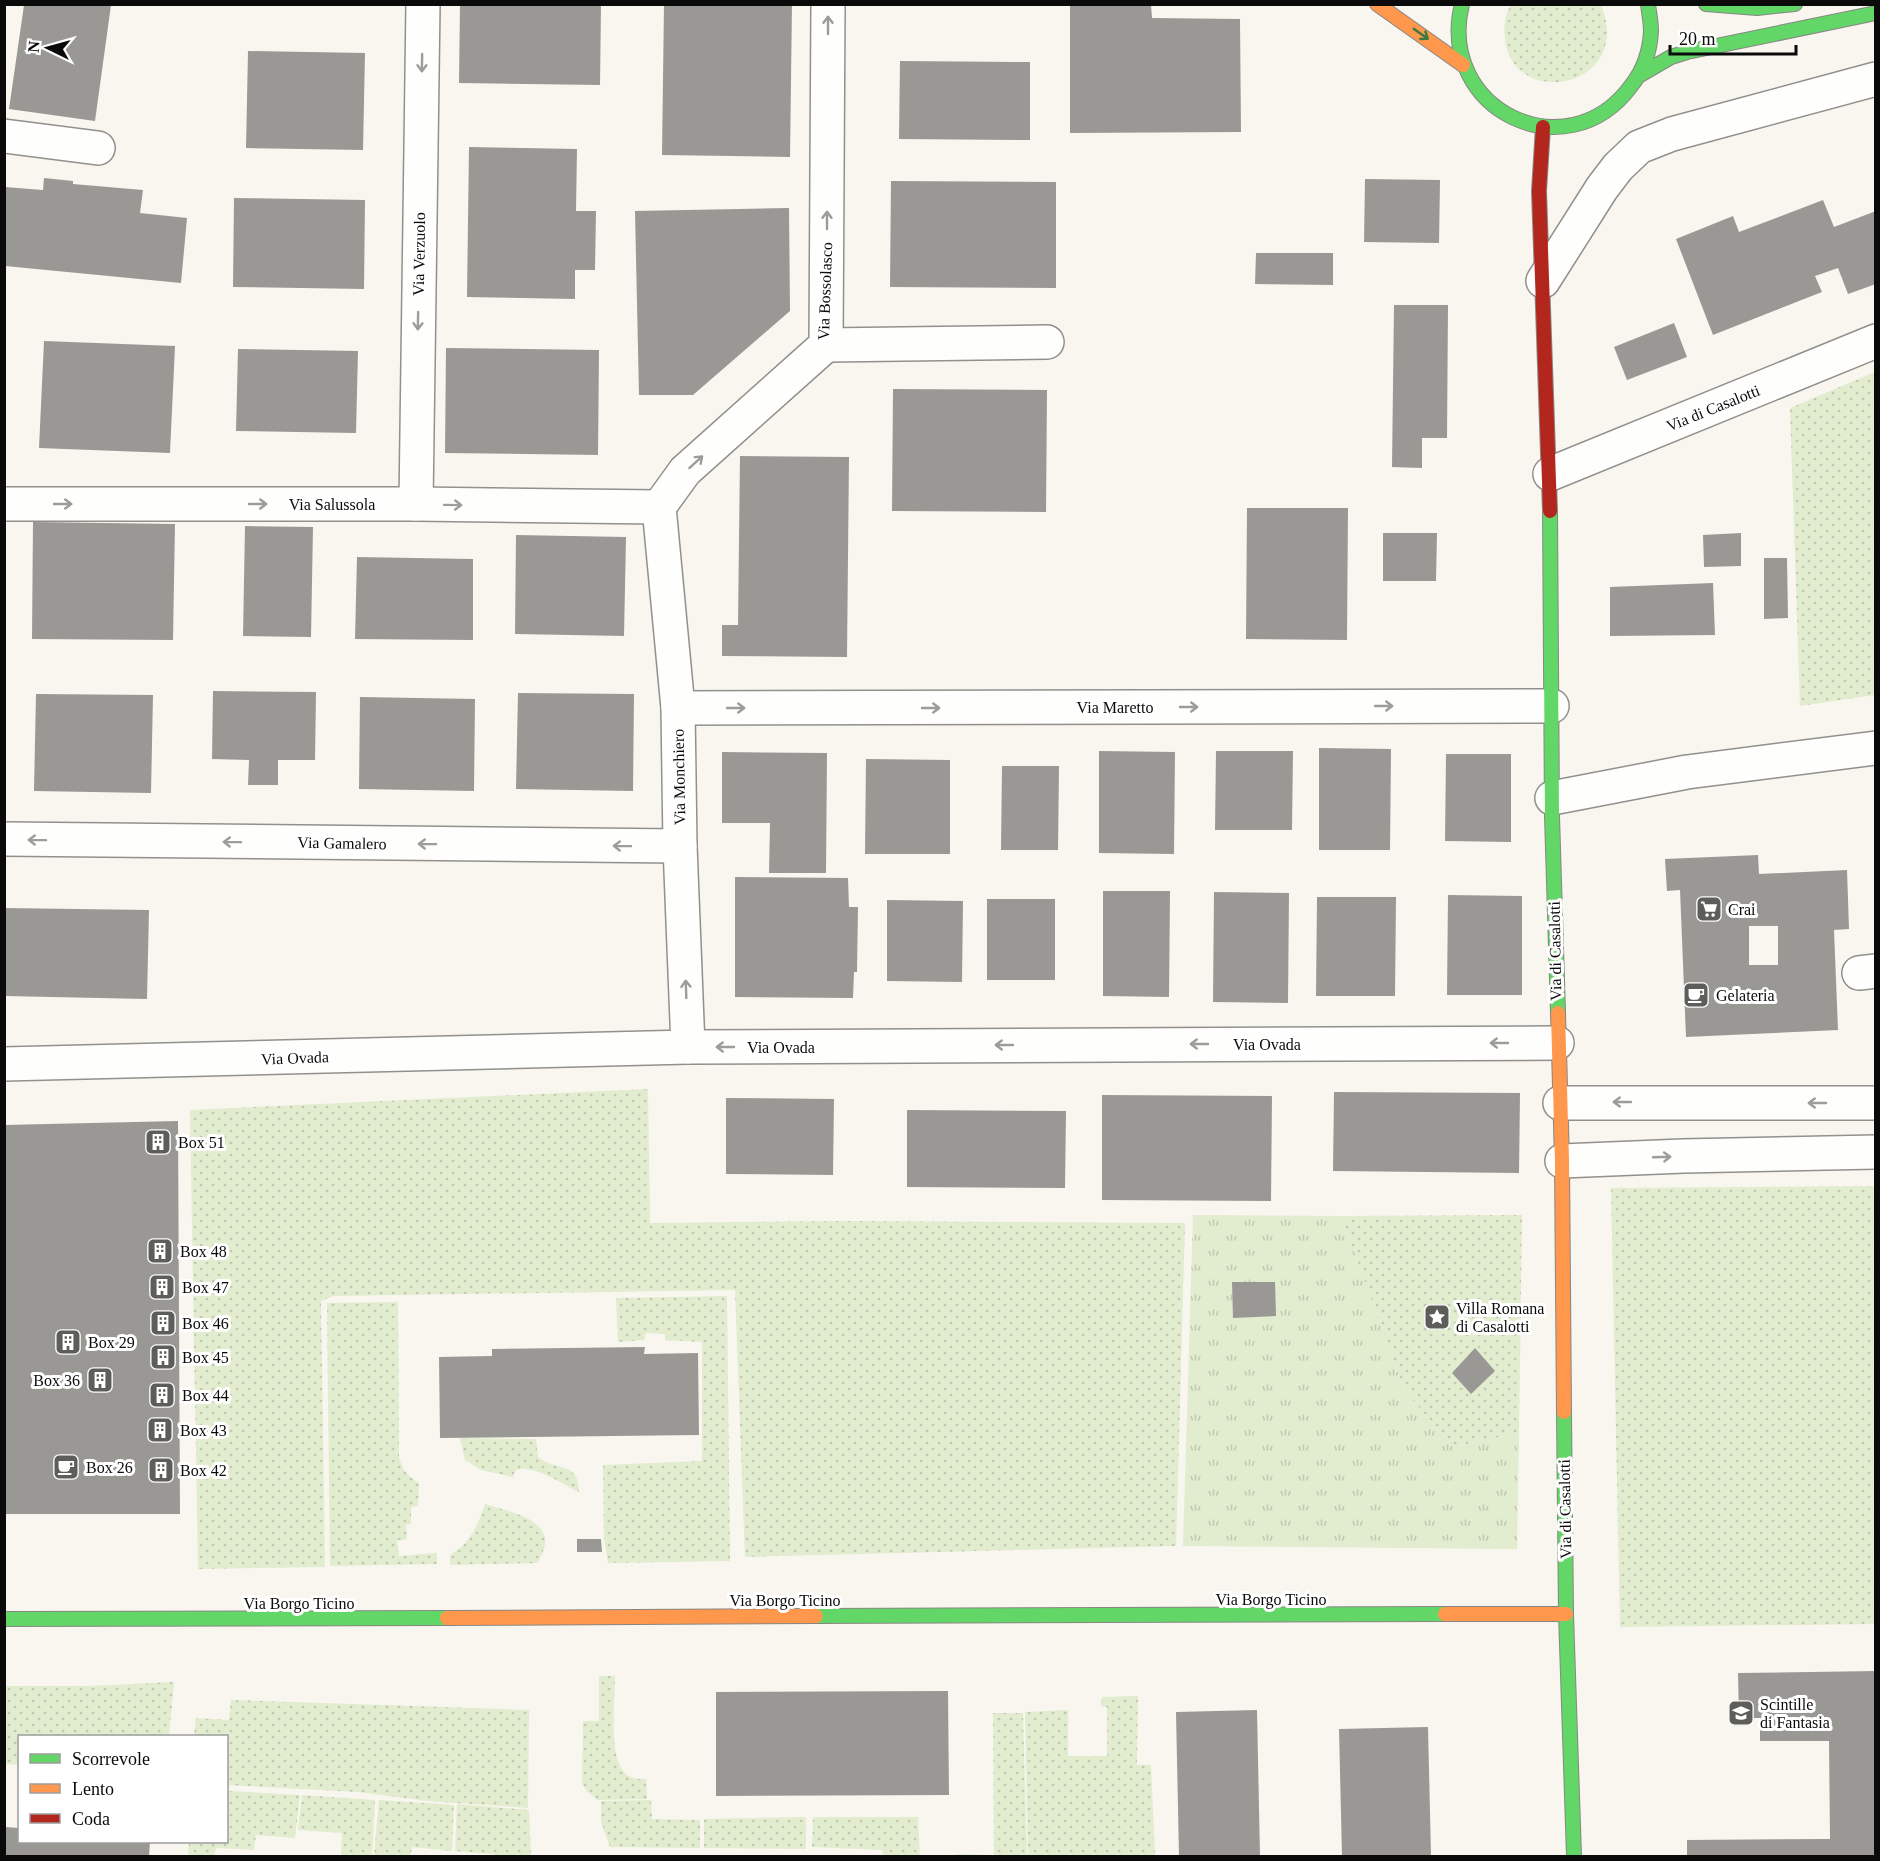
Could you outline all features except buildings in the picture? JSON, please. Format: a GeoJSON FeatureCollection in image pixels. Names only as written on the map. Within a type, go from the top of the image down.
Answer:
{"type":"FeatureCollection","features":[{"type":"Feature","properties":{"kind":"street","name":"Via Verzuolo"},"geometry":{"type":"LineString","coordinates":[[416,504],[423,4]]}},
{"type":"Feature","properties":{"kind":"street","name":"Via Bossolasco"},"geometry":{"type":"LineString","coordinates":[[659,507],[685,471],[826,345],[828,4]]}},
{"type":"Feature","properties":{"kind":"street"},"geometry":{"type":"LineString","coordinates":[[1377,4],[1463,65]]}},
{"type":"Feature","properties":{"kind":"street"},"geometry":{"type":"LineString","coordinates":[[1462,4],[1458,18],[1459,51],[1463,65],[1485,99],[1511,118],[1543,127],[1573,126],[1600,116],[1624,98],[1640,75],[1650,46],[1651,24],[1648,4]]}},
{"type":"Feature","properties":{"kind":"street"},"geometry":{"type":"LineString","coordinates":[[1707,4],[1757,8],[1795,4]]}},
{"type":"Feature","properties":{"kind":"street"},"geometry":{"type":"LineString","coordinates":[[1640,75],[1671,57],[1687,52],[1875,13]]}},
{"type":"Feature","properties":{"kind":"street"},"geometry":{"type":"LineString","coordinates":[[1543,281],[1617,167],[1639,147],[1672,134],[1875,79]]}},
{"type":"Feature","properties":{"kind":"street","name":"Via di Casalotti"},"geometry":{"type":"LineString","coordinates":[[1543,127],[1539,177],[1550,474],[1552,798],[1562,1161],[1566,1614],[1574,1857]]}},
{"type":"Feature","properties":{"kind":"street"},"geometry":{"type":"LineString","coordinates":[[4,136],[99,148]]}},
{"type":"Feature","properties":{"kind":"street","name":"Via di Casalotti"},"geometry":{"type":"LineString","coordinates":[[1550,474],[1875,341]]}},
{"type":"Feature","properties":{"kind":"street"},"geometry":{"type":"LineString","coordinates":[[826,345],[1047,342]]}},
{"type":"Feature","properties":{"kind":"street","name":"Via Salussola"},"geometry":{"type":"LineString","coordinates":[[4,504],[416,504],[659,507]]}},
{"type":"Feature","properties":{"kind":"street","name":"Via Monchiero"},"geometry":{"type":"LineString","coordinates":[[659,507],[678,708],[680,846],[688,1047]]}},
{"type":"Feature","properties":{"kind":"street","name":"Via Maretto"},"geometry":{"type":"LineString","coordinates":[[678,708],[1552,706]]}},
{"type":"Feature","properties":{"kind":"street"},"geometry":{"type":"LineString","coordinates":[[1552,798],[1687,772],[1875,748]]}},
{"type":"Feature","properties":{"kind":"street","name":"Via Gamalero"},"geometry":{"type":"LineString","coordinates":[[4,839],[680,846]]}},
{"type":"Feature","properties":{"kind":"street","name":"Via Ovada"},"geometry":{"type":"LineString","coordinates":[[4,1064],[688,1047],[1557,1043]]}},
{"type":"Feature","properties":{"kind":"street"},"geometry":{"type":"LineString","coordinates":[[1560,1103],[1875,1103]]}},
{"type":"Feature","properties":{"kind":"street"},"geometry":{"type":"LineString","coordinates":[[1562,1161],[1875,1152]]}},
{"type":"Feature","properties":{"kind":"street","name":"Via Borgo Ticino"},"geometry":{"type":"LineString","coordinates":[[4,1619],[1566,1614]]}},
{"type":"Feature","properties":{"kind":"green space"},"geometry":{"type":"Polygon","coordinates":[[[1511,4],[1601,5],[1607,32],[1602,54],[1589,70],[1571,79],[1551,82],[1531,77],[1515,65],[1506,45],[1505,24],[1511,4]]]}},
{"type":"Feature","properties":{"kind":"green space"},"geometry":{"type":"Polygon","coordinates":[[[1875,372],[1875,695],[1800,706],[1790,408],[1875,372]]]}},
{"type":"Feature","properties":{"kind":"green space"},"geometry":{"type":"Polygon","coordinates":[[[648,1089],[650,1223],[842,1221],[1185,1223],[1176,1546],[745,1557],[735,1290],[333,1296],[321,1301],[325,1567],[198,1569],[190,1110],[648,1089]]]}},
{"type":"Feature","properties":{"kind":"green space"},"geometry":{"type":"Polygon","coordinates":[[[1875,1186],[1875,1624],[1620,1627],[1611,1188],[1875,1186]]]}},
{"type":"Feature","properties":{"kind":"green space"},"geometry":{"type":"Polygon","coordinates":[[[1193,1215],[1341,1216],[1404,1390],[1453,1447],[1519,1433],[1517,1549],[1183,1546],[1193,1215]]]}},
{"type":"Feature","properties":{"kind":"green space"},"geometry":{"type":"Polygon","coordinates":[[[1522,1215],[1519,1433],[1453,1447],[1404,1390],[1341,1216],[1522,1215]]]}},
{"type":"Feature","properties":{"kind":"green space"},"geometry":{"type":"Polygon","coordinates":[[[727,1296],[730,1561],[608,1563],[604,1538],[603,1465],[702,1461],[702,1342],[665,1340],[665,1334],[646,1333],[644,1340],[618,1342],[616,1298],[727,1296]]]}},
{"type":"Feature","properties":{"kind":"green space"},"geometry":{"type":"Polygon","coordinates":[[[398,1302],[399,1457],[406,1472],[419,1483],[418,1506],[411,1507],[411,1524],[406,1525],[407,1539],[397,1541],[399,1556],[437,1553],[437,1564],[330,1566],[327,1303],[398,1302]]]}},
{"type":"Feature","properties":{"kind":"green space"},"geometry":{"type":"Polygon","coordinates":[[[460,1438],[536,1439],[538,1457],[571,1471],[578,1482],[579,1492],[530,1470],[515,1471],[513,1477],[481,1470],[465,1460],[460,1438]]]}},
{"type":"Feature","properties":{"kind":"green space"},"geometry":{"type":"Polygon","coordinates":[[[485,1504],[521,1516],[540,1528],[545,1537],[544,1549],[537,1563],[450,1565],[450,1555],[468,1540],[485,1504]]]}},
{"type":"Feature","properties":{"kind":"green space"},"geometry":{"type":"Polygon","coordinates":[[[599,1676],[615,1676],[614,1740],[616,1752],[619,1763],[626,1774],[634,1778],[646,1779],[647,1799],[597,1800],[582,1783],[583,1721],[599,1721],[599,1676]]]}},
{"type":"Feature","properties":{"kind":"green space"},"geometry":{"type":"Polygon","coordinates":[[[174,1682],[169,1735],[18,1735],[18,1765],[5,1764],[5,1686],[91,1686],[174,1682]]]}},
{"type":"Feature","properties":{"kind":"green space"},"geometry":{"type":"Polygon","coordinates":[[[1138,1696],[1137,1765],[1151,1765],[1155,1856],[1028,1856],[1025,1712],[1068,1710],[1068,1756],[1107,1756],[1107,1707],[1101,1706],[1102,1697],[1138,1696]]]}},
{"type":"Feature","properties":{"kind":"green space"},"geometry":{"type":"Polygon","coordinates":[[[231,1700],[529,1710],[528,1808],[428,1801],[358,1792],[228,1785],[228,1735],[194,1735],[196,1718],[229,1720],[231,1700]]]}},
{"type":"Feature","properties":{"kind":"green space"},"geometry":{"type":"Polygon","coordinates":[[[993,1713],[1023,1713],[1027,1856],[956,1856],[956,1854],[994,1855],[993,1713]]]}},
{"type":"Feature","properties":{"kind":"green space"},"geometry":{"type":"Polygon","coordinates":[[[228,1791],[300,1795],[295,1838],[256,1835],[254,1850],[216,1848],[214,1856],[188,1856],[189,1843],[228,1843],[228,1791]]]}},
{"type":"Feature","properties":{"kind":"green space"},"geometry":{"type":"Polygon","coordinates":[[[302,1795],[375,1800],[372,1856],[341,1855],[342,1833],[298,1830],[302,1795]]]}},
{"type":"Feature","properties":{"kind":"green space"},"geometry":{"type":"Polygon","coordinates":[[[379,1800],[454,1805],[452,1851],[412,1847],[410,1856],[374,1856],[379,1800]]]}},
{"type":"Feature","properties":{"kind":"green space"},"geometry":{"type":"Polygon","coordinates":[[[651,1800],[652,1819],[700,1820],[700,1848],[610,1847],[601,1822],[601,1801],[651,1800]]]}},
{"type":"Feature","properties":{"kind":"green space"},"geometry":{"type":"Polygon","coordinates":[[[457,1804],[529,1810],[531,1856],[494,1856],[493,1854],[455,1851],[457,1804]]]}},
{"type":"Feature","properties":{"kind":"green space"},"geometry":{"type":"Polygon","coordinates":[[[806,1817],[806,1849],[704,1848],[704,1819],[806,1817]]]}},
{"type":"Feature","properties":{"kind":"green space"},"geometry":{"type":"Polygon","coordinates":[[[813,1817],[918,1817],[920,1856],[882,1856],[883,1850],[812,1847],[813,1817]]]}},
{"type":"Feature","properties":{"kind":"traffic: fast"},"geometry":{"type":"LineString","coordinates":[[1462,4],[1459,42],[1468,74],[1487,99],[1513,117],[1543,126],[1574,125],[1604,112],[1631,86],[1642,67],[1649,46],[1651,28],[1648,4]]}},
{"type":"Feature","properties":{"kind":"traffic: fast"},"geometry":{"type":"LineString","coordinates":[[1706,4],[1757,8],[1795,4]]}},
{"type":"Feature","properties":{"kind":"traffic: fast"},"geometry":{"type":"LineString","coordinates":[[1640,75],[1671,57],[1687,52],[1876,13]]}},
{"type":"Feature","properties":{"kind":"traffic: fast"},"geometry":{"type":"LineString","coordinates":[[1550,511],[1552,816],[1558,1013]]}},
{"type":"Feature","properties":{"kind":"traffic: fast"},"geometry":{"type":"LineString","coordinates":[[1564,1412],[1566,1614],[1574,1856]]}},
{"type":"Feature","properties":{"kind":"traffic: fast"},"geometry":{"type":"LineString","coordinates":[[816,1616],[1445,1614]]}},
{"type":"Feature","properties":{"kind":"traffic: fast"},"geometry":{"type":"LineString","coordinates":[[4,1619],[447,1618]]}},
{"type":"Feature","properties":{"kind":"traffic: slow"},"geometry":{"type":"LineString","coordinates":[[1377,4],[1463,65]]}},
{"type":"Feature","properties":{"kind":"traffic: slow"},"geometry":{"type":"LineString","coordinates":[[1558,1013],[1564,1412]]}},
{"type":"Feature","properties":{"kind":"traffic: slow"},"geometry":{"type":"LineString","coordinates":[[1445,1614],[1566,1614]]}},
{"type":"Feature","properties":{"kind":"traffic: slow"},"geometry":{"type":"LineString","coordinates":[[447,1618],[816,1616]]}},
{"type":"Feature","properties":{"kind":"traffic: jam"},"geometry":{"type":"LineString","coordinates":[[1543,127],[1539,191],[1550,511]]}},
{"type":"Feature","properties":{"kind":"place","name":"Crai"},"geometry":{"type":"Point","coordinates":[1709,909]}},
{"type":"Feature","properties":{"kind":"place","name":"Gelateria"},"geometry":{"type":"Point","coordinates":[1696,995]}},
{"type":"Feature","properties":{"kind":"place","name":"Box 51"},"geometry":{"type":"Point","coordinates":[158,1142]}},
{"type":"Feature","properties":{"kind":"place","name":"Box 48"},"geometry":{"type":"Point","coordinates":[160,1251]}},
{"type":"Feature","properties":{"kind":"place","name":"Box 47"},"geometry":{"type":"Point","coordinates":[162,1287]}},
{"type":"Feature","properties":{"kind":"place","name":"Villa Romana di Casalotti"},"geometry":{"type":"Point","coordinates":[1437,1317]}},
{"type":"Feature","properties":{"kind":"place","name":"Box 46"},"geometry":{"type":"Point","coordinates":[163,1323]}},
{"type":"Feature","properties":{"kind":"place","name":"Box 29"},"geometry":{"type":"Point","coordinates":[68,1342]}},
{"type":"Feature","properties":{"kind":"place","name":"Box 45"},"geometry":{"type":"Point","coordinates":[163,1357]}},
{"type":"Feature","properties":{"kind":"place","name":"Box 36"},"geometry":{"type":"Point","coordinates":[100,1380]}},
{"type":"Feature","properties":{"kind":"place","name":"Box 44"},"geometry":{"type":"Point","coordinates":[162,1395]}},
{"type":"Feature","properties":{"kind":"place","name":"Box 43"},"geometry":{"type":"Point","coordinates":[160,1430]}},
{"type":"Feature","properties":{"kind":"place","name":"Box 26"},"geometry":{"type":"Point","coordinates":[66,1467]}},
{"type":"Feature","properties":{"kind":"place","name":"Box 42"},"geometry":{"type":"Point","coordinates":[161,1470]}},
{"type":"Feature","properties":{"kind":"place","name":"Scintille di Fantasia"},"geometry":{"type":"Point","coordinates":[1741,1713]}}]}
